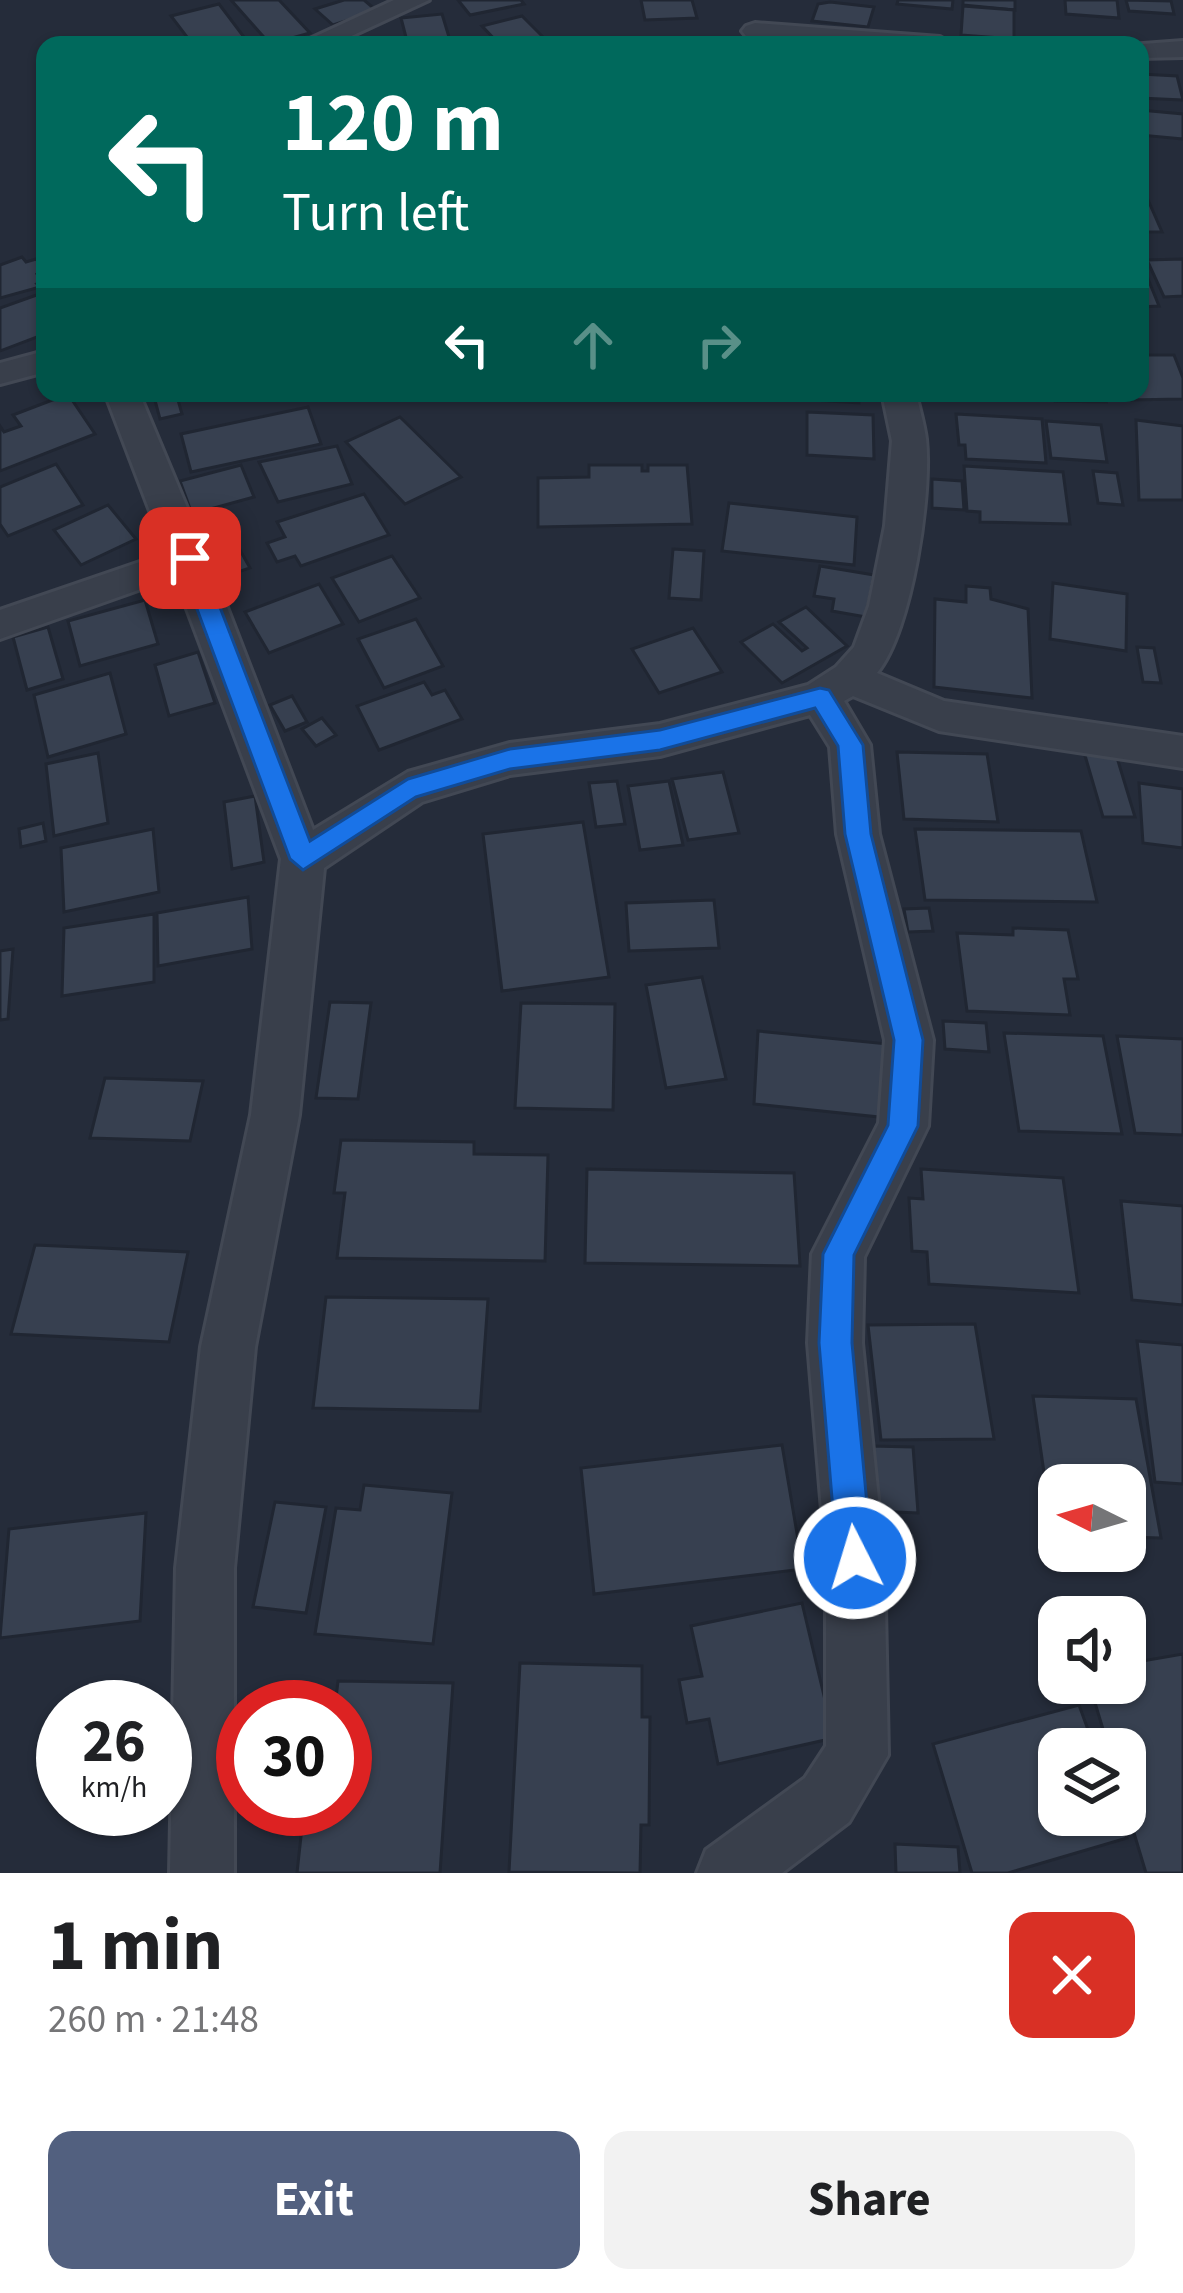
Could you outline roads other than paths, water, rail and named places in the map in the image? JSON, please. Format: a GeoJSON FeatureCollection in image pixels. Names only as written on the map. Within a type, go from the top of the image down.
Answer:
{"type":"FeatureCollection","features":[{"type":"Feature","properties":{"kind":"street"},"geometry":{"type":"LineString","coordinates":[[331,36],[416,0]]}},
{"type":"Feature","properties":{"kind":"street"},"geometry":{"type":"LineString","coordinates":[[741,0],[757,36]]}},
{"type":"Feature","properties":{"kind":"street"},"geometry":{"type":"LineString","coordinates":[[1149,50],[1183,50]]}},
{"type":"Feature","properties":{"kind":"street"},"geometry":{"type":"LineString","coordinates":[[0,374],[36,364]]}},
{"type":"Feature","properties":{"kind":"street"},"geometry":{"type":"LineString","coordinates":[[126,402],[303,859],[275,1114],[227,1347],[207,1546],[202,1873]]}},
{"type":"Feature","properties":{"kind":"street"},"geometry":{"type":"LineString","coordinates":[[303,859],[408,789],[510,759],[660,740],[835,687],[871,653],[882,622],[903,526],[909,441],[901,402]]}},
{"type":"Feature","properties":{"kind":"street"},"geometry":{"type":"LineString","coordinates":[[0,625],[190,558]]}},
{"type":"Feature","properties":{"kind":"street"},"geometry":{"type":"LineString","coordinates":[[835,687],[939,716],[1183,752]]}},
{"type":"Feature","properties":{"kind":"street"},"geometry":{"type":"LineString","coordinates":[[729,1873],[827,1800],[857,1755],[855,1558],[836,1343],[838,1254],[903,1126],[909,1040],[858,834],[850,745],[835,687]]}}]}
